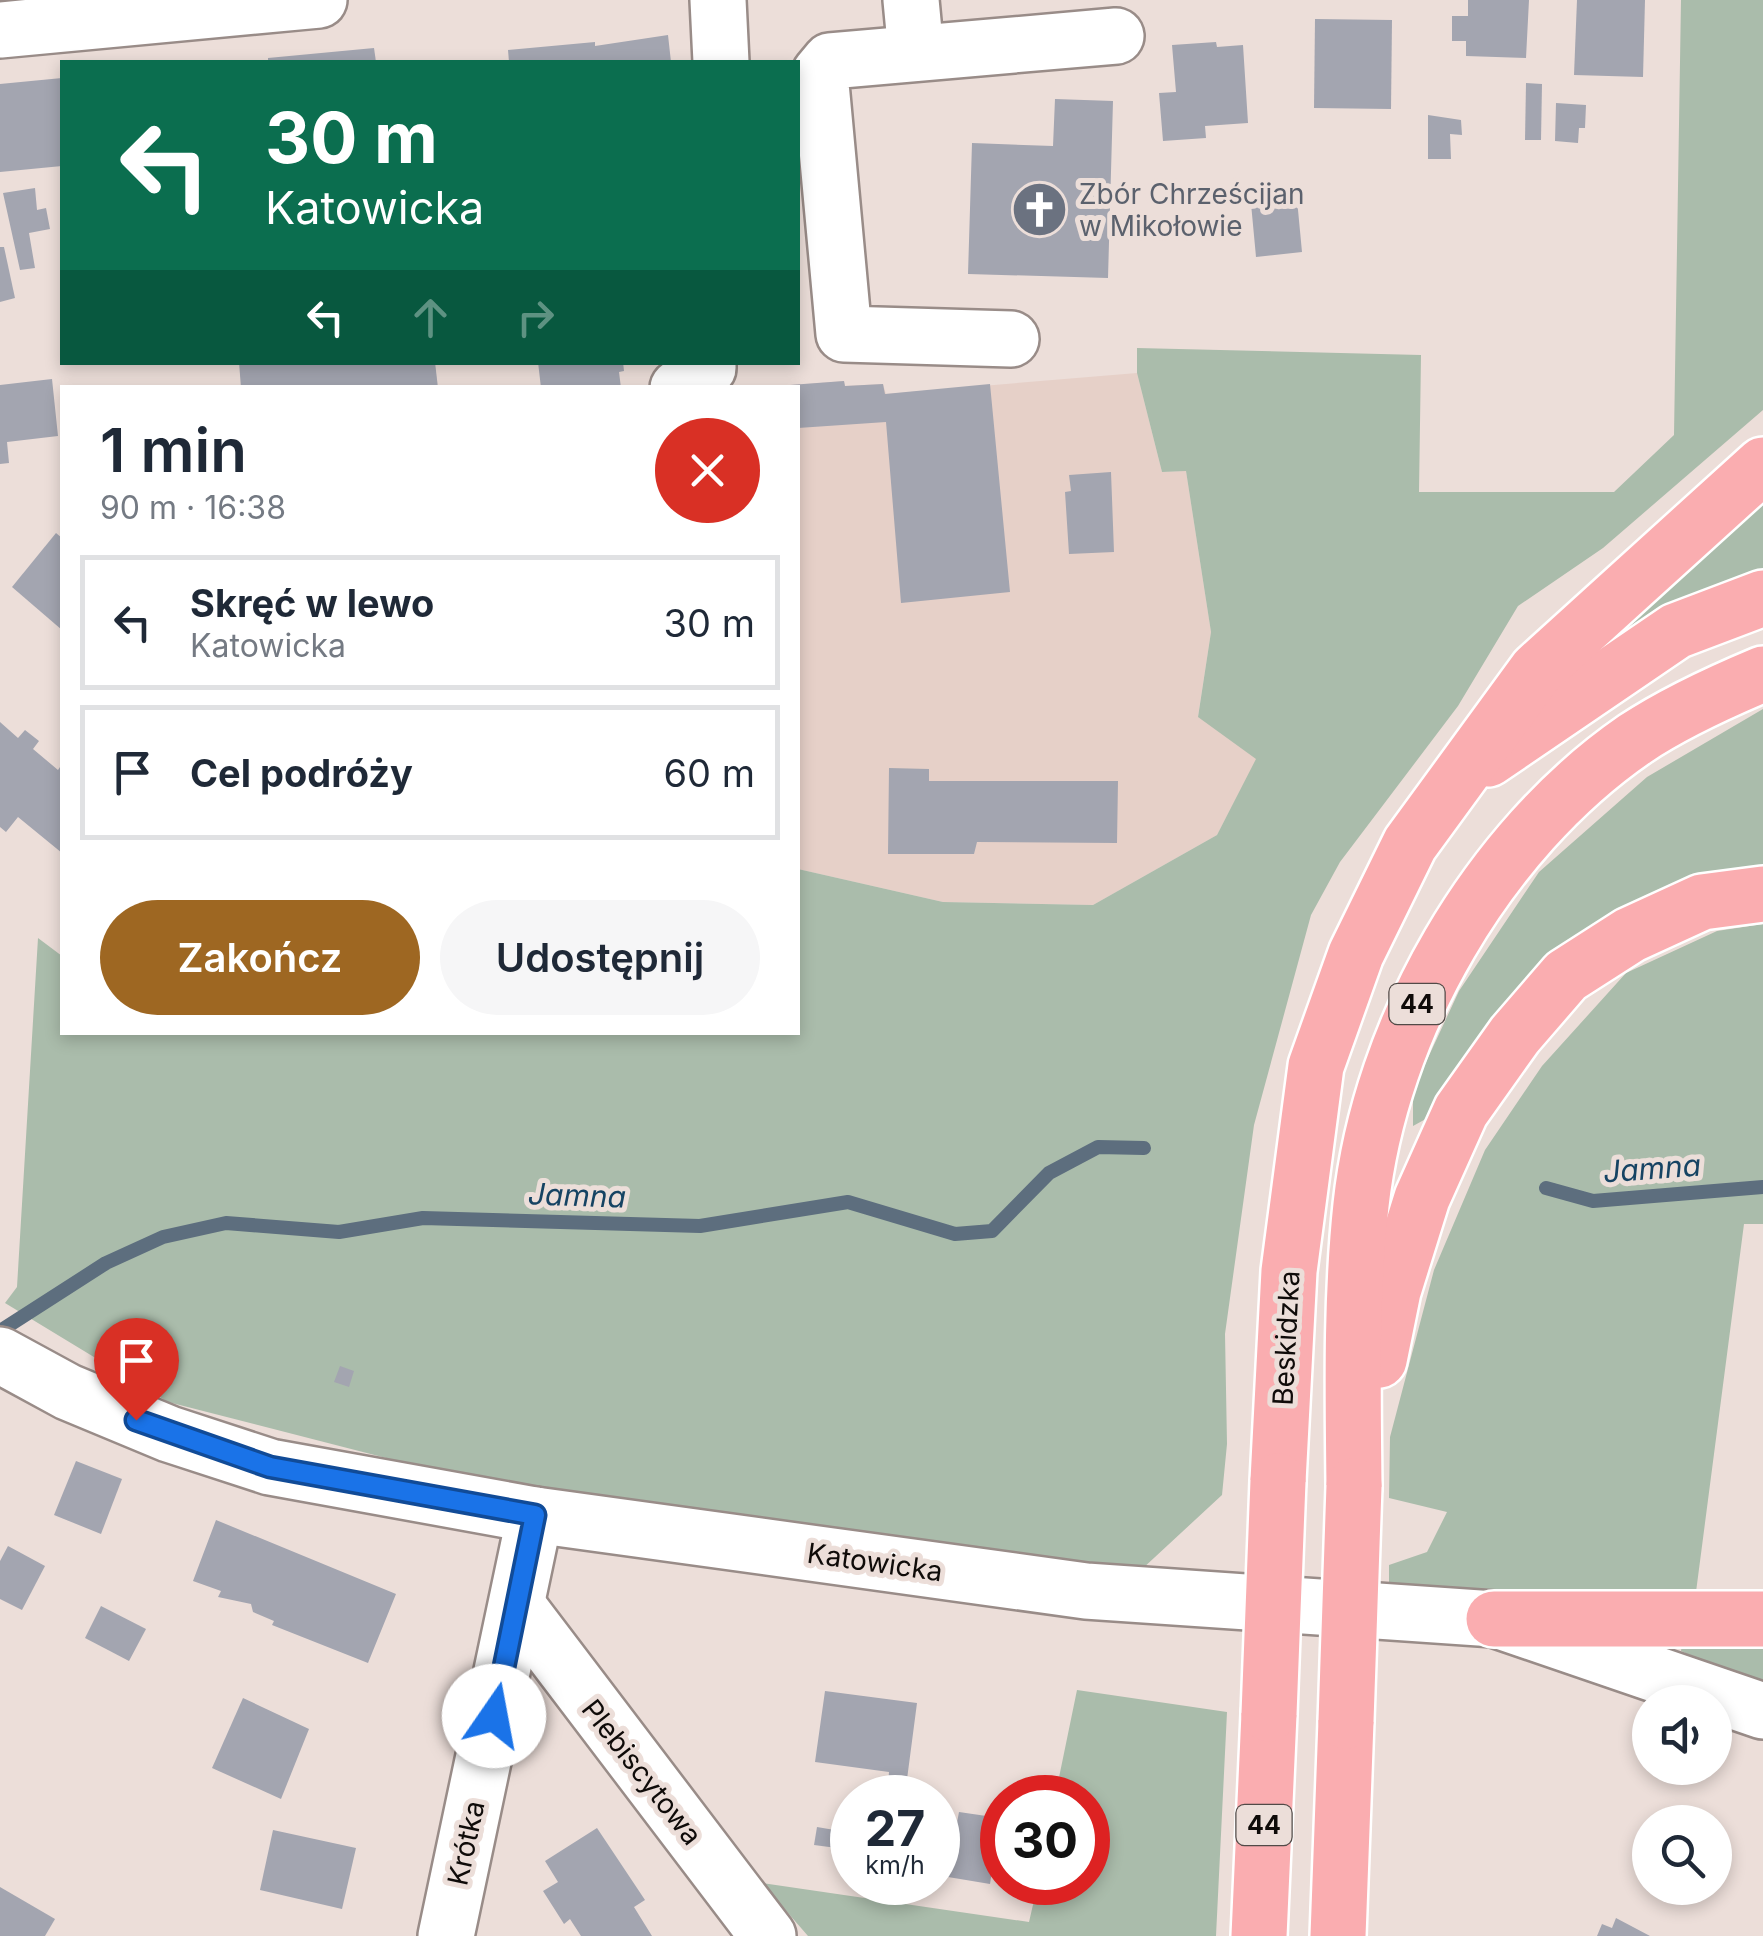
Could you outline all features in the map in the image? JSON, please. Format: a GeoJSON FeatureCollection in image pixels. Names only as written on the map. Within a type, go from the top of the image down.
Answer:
{"type":"FeatureCollection","features":[{"type":"Feature","properties":{"kind":"main road","name":"44"},"geometry":{"type":"LineString","coordinates":[[1461,778],[1537,670],[1763,465]]}},
{"type":"Feature","properties":{"kind":"main road"},"geometry":{"type":"LineString","coordinates":[[1461,778],[1676,632],[1763,598]]}},
{"type":"Feature","properties":{"kind":"main road","name":"44"},"geometry":{"type":"LineString","coordinates":[[1338,1936],[1354,1486],[1352,1345],[1361,1202],[1381,1102],[1416,1008],[1453,936],[1499,870],[1567,798],[1634,740],[1763,674]]}},
{"type":"Feature","properties":{"kind":"main road","name":"Beskidzka"},"geometry":{"type":"LineString","coordinates":[[1258,1936],[1289,1270],[1316,1066],[1356,954],[1402,860],[1461,778]]}},
{"type":"Feature","properties":{"kind":"main road"},"geometry":{"type":"LineString","coordinates":[[1354,1486],[1392,1292],[1422,1198],[1462,1112],[1515,1035],[1566,976],[1630,936],[1702,902],[1763,894]]}},
{"type":"Feature","properties":{"kind":"main road"},"geometry":{"type":"LineString","coordinates":[[1494,1619],[1763,1619]]}},
{"type":"Feature","properties":{"kind":"street"},"geometry":{"type":"LineString","coordinates":[[0,30],[319,0]]}},
{"type":"Feature","properties":{"kind":"street"},"geometry":{"type":"LineString","coordinates":[[718,0],[721,60]]}},
{"type":"Feature","properties":{"kind":"street"},"geometry":{"type":"LineString","coordinates":[[1011,339],[844,334],[820,73],[830,61],[913,26],[1116,36]]}},
{"type":"Feature","properties":{"kind":"street"},"geometry":{"type":"LineString","coordinates":[[682,385],[708,365]]}},
{"type":"Feature","properties":{"kind":"street","name":"Katowicka"},"geometry":{"type":"LineString","coordinates":[[0,1355],[68,1392],[169,1434],[270,1467],[535,1515],[1086,1591],[1494,1619],[1763,1711]]}},
{"type":"Feature","properties":{"kind":"street","name":"Krótka"},"geometry":{"type":"LineString","coordinates":[[446,1936],[535,1515]]}},
{"type":"Feature","properties":{"kind":"street","name":"Plebiscytowa"},"geometry":{"type":"LineString","coordinates":[[518,1607],[768,1936]]}},
{"type":"Feature","properties":{"kind":"shaded area"},"geometry":{"type":"Polygon","coordinates":[[[1137,373],[1162,472],[1186,471],[1211,632],[1198,716],[1257,759],[1217,835],[1093,905],[943,902],[800,869],[800,385],[794,385],[844,381],[845,386],[883,384],[886,394],[1137,373]]]}},
{"type":"Feature","properties":{"kind":"green space"},"geometry":{"type":"Polygon","coordinates":[[[1681,0],[1763,0],[1763,410],[1603,548],[1518,606],[1458,706],[1340,862],[1311,915],[1254,1125],[1225,1334],[1227,1444],[1222,1495],[1141,1570],[460,1477],[168,1402],[5,1303],[17,1287],[38,938],[60,954],[60,1035],[800,1035],[800,869],[943,902],[1093,905],[1217,835],[1256,759],[1198,717],[1211,632],[1186,471],[1162,472],[1137,373],[1137,348],[1421,355],[1419,492],[1614,492],[1674,435],[1681,0]]]}},
{"type":"Feature","properties":{"kind":"green space"},"geometry":{"type":"Polygon","coordinates":[[[1763,495],[1763,570],[1684,602],[1615,640],[1607,631],[1763,495]]]}},
{"type":"Feature","properties":{"kind":"green space"},"geometry":{"type":"Polygon","coordinates":[[[1763,709],[1763,880],[1639,903],[1433,1115],[1413,1126],[1413,1090],[1459,991],[1539,872],[1647,777],[1763,709]]]}},
{"type":"Feature","properties":{"kind":"green space"},"geometry":{"type":"Polygon","coordinates":[[[1763,924],[1763,1224],[1744,1224],[1696,1592],[1543,1594],[1389,1583],[1389,1565],[1427,1552],[1447,1512],[1389,1498],[1390,1437],[1434,1270],[1485,1150],[1542,1066],[1626,973],[1717,931],[1763,924]]]}},
{"type":"Feature","properties":{"kind":"green space"},"geometry":{"type":"Polygon","coordinates":[[[1683,1638],[1763,1639],[1763,1689],[1681,1651],[1683,1638]]]}},
{"type":"Feature","properties":{"kind":"green space"},"geometry":{"type":"Polygon","coordinates":[[[1077,1690],[1227,1712],[1216,1936],[808,1936],[762,1883],[830,1893],[830,1905],[913,1905],[1029,1922],[1033,1905],[1110,1905],[1110,1775],[1060,1775],[1077,1690]]]}},
{"type":"Feature","properties":{"kind":"building"},"geometry":{"type":"Polygon","coordinates":[[[1468,0],[1529,0],[1526,58],[1466,56],[1466,41],[1452,41],[1452,16],[1468,16],[1468,0]]]}},
{"type":"Feature","properties":{"kind":"building"},"geometry":{"type":"Polygon","coordinates":[[[1577,0],[1645,0],[1643,77],[1574,75],[1577,0]]]}},
{"type":"Feature","properties":{"kind":"building"},"geometry":{"type":"Polygon","coordinates":[[[1315,19],[1392,20],[1391,109],[1314,108],[1315,19]]]}},
{"type":"Feature","properties":{"kind":"building"},"geometry":{"type":"Polygon","coordinates":[[[668,35],[671,60],[509,60],[508,50],[595,42],[595,46],[668,35]]]}},
{"type":"Feature","properties":{"kind":"building"},"geometry":{"type":"Polygon","coordinates":[[[1216,42],[1217,47],[1243,45],[1248,123],[1205,126],[1206,138],[1163,141],[1159,93],[1176,92],[1172,45],[1216,42]]]}},
{"type":"Feature","properties":{"kind":"building"},"geometry":{"type":"Polygon","coordinates":[[[374,48],[376,60],[268,60],[374,48]]]}},
{"type":"Feature","properties":{"kind":"building"},"geometry":{"type":"Polygon","coordinates":[[[60,78],[60,166],[0,172],[0,84],[60,78]]]}},
{"type":"Feature","properties":{"kind":"building"},"geometry":{"type":"Polygon","coordinates":[[[1526,83],[1542,84],[1541,140],[1525,140],[1526,83]]]}},
{"type":"Feature","properties":{"kind":"building","name":"Zbór Chrześcijan w Mikołowie"},"geometry":{"type":"Polygon","coordinates":[[[1055,99],[1113,101],[1108,278],[968,274],[972,143],[1053,146],[1055,99]]]}},
{"type":"Feature","properties":{"kind":"building"},"geometry":{"type":"Polygon","coordinates":[[[1556,103],[1586,105],[1585,128],[1579,128],[1578,143],[1555,141],[1556,103]]]}},
{"type":"Feature","properties":{"kind":"building"},"geometry":{"type":"Polygon","coordinates":[[[1428,115],[1461,120],[1462,135],[1450,134],[1451,159],[1428,159],[1428,115]]]}},
{"type":"Feature","properties":{"kind":"building"},"geometry":{"type":"Polygon","coordinates":[[[35,188],[37,210],[46,208],[50,229],[29,233],[35,268],[20,270],[3,193],[35,188]]]}},
{"type":"Feature","properties":{"kind":"building"},"geometry":{"type":"Polygon","coordinates":[[[1296,189],[1302,252],[1256,257],[1250,193],[1296,189]]]}},
{"type":"Feature","properties":{"kind":"building"},"geometry":{"type":"Polygon","coordinates":[[[0,247],[4,247],[15,298],[0,302],[0,247]]]}},
{"type":"Feature","properties":{"kind":"building"},"geometry":{"type":"Polygon","coordinates":[[[239,365],[435,365],[438,385],[241,385],[239,365]]]}},
{"type":"Feature","properties":{"kind":"building"},"geometry":{"type":"Polygon","coordinates":[[[538,365],[623,365],[624,371],[619,372],[621,385],[541,385],[538,365]]]}},
{"type":"Feature","properties":{"kind":"building"},"geometry":{"type":"Polygon","coordinates":[[[52,379],[58,436],[7,442],[9,463],[0,464],[0,385],[52,379]]]}},
{"type":"Feature","properties":{"kind":"building"},"geometry":{"type":"Polygon","coordinates":[[[844,381],[845,386],[883,384],[885,394],[990,384],[1010,592],[901,603],[886,422],[800,428],[800,385],[790,385],[844,381]]]}},
{"type":"Feature","properties":{"kind":"building"},"geometry":{"type":"Polygon","coordinates":[[[1111,472],[1114,552],[1069,554],[1065,492],[1071,491],[1069,475],[1111,472]]]}},
{"type":"Feature","properties":{"kind":"building"},"geometry":{"type":"Polygon","coordinates":[[[56,533],[60,536],[60,628],[12,587],[56,533]]]}},
{"type":"Feature","properties":{"kind":"building"},"geometry":{"type":"Polygon","coordinates":[[[0,722],[18,738],[25,730],[39,741],[33,749],[58,770],[60,767],[60,851],[18,817],[6,832],[0,827],[0,722]]]}},
{"type":"Feature","properties":{"kind":"building"},"geometry":{"type":"Polygon","coordinates":[[[889,768],[929,769],[929,781],[1118,781],[1117,843],[977,842],[974,854],[888,854],[889,768]]]}},
{"type":"Feature","properties":{"kind":"building"},"geometry":{"type":"Polygon","coordinates":[[[340,1366],[354,1371],[349,1387],[334,1382],[340,1366]]]}},
{"type":"Feature","properties":{"kind":"building"},"geometry":{"type":"Polygon","coordinates":[[[76,1461],[122,1479],[101,1534],[54,1515],[76,1461]]]}},
{"type":"Feature","properties":{"kind":"building"},"geometry":{"type":"Polygon","coordinates":[[[216,1520],[396,1594],[368,1663],[272,1625],[274,1621],[253,1612],[251,1604],[218,1597],[221,1591],[193,1581],[216,1520]]]}},
{"type":"Feature","properties":{"kind":"building"},"geometry":{"type":"Polygon","coordinates":[[[8,1546],[45,1566],[22,1610],[0,1599],[0,1561],[8,1546]]]}},
{"type":"Feature","properties":{"kind":"building"},"geometry":{"type":"Polygon","coordinates":[[[101,1606],[146,1629],[129,1661],[85,1638],[101,1606]]]}},
{"type":"Feature","properties":{"kind":"building"},"geometry":{"type":"Polygon","coordinates":[[[825,1691],[917,1703],[908,1775],[815,1762],[825,1691]]]}},
{"type":"Feature","properties":{"kind":"building"},"geometry":{"type":"Polygon","coordinates":[[[243,1698],[309,1729],[281,1799],[212,1768],[243,1698]]]}},
{"type":"Feature","properties":{"kind":"building"},"geometry":{"type":"Polygon","coordinates":[[[960,1812],[980,1815],[980,1882],[960,1879],[960,1812]]]}},
{"type":"Feature","properties":{"kind":"building"},"geometry":{"type":"Polygon","coordinates":[[[817,1827],[830,1829],[830,1847],[814,1845],[817,1827]]]}},
{"type":"Feature","properties":{"kind":"building"},"geometry":{"type":"Polygon","coordinates":[[[597,1828],[645,1900],[634,1907],[652,1936],[581,1936],[570,1919],[564,1924],[543,1891],[558,1882],[545,1861],[597,1828]]]}},
{"type":"Feature","properties":{"kind":"building"},"geometry":{"type":"Polygon","coordinates":[[[273,1830],[356,1848],[342,1909],[260,1890],[273,1830]]]}},
{"type":"Feature","properties":{"kind":"building"},"geometry":{"type":"Polygon","coordinates":[[[0,1887],[55,1919],[45,1936],[0,1936],[0,1887]]]}},
{"type":"Feature","properties":{"kind":"building"},"geometry":{"type":"Polygon","coordinates":[[[1616,1918],[1650,1936],[1597,1936],[1602,1924],[1612,1928],[1616,1918]]]}},
{"type":"Feature","properties":{"kind":"waterway","name":"Jamna"},"geometry":{"type":"LineString","coordinates":[[0,1331],[106,1263],[163,1237],[226,1223],[339,1232],[423,1218],[700,1226],[848,1202],[955,1234],[992,1231],[1049,1173],[1098,1147],[1144,1148]]}},
{"type":"Feature","properties":{"kind":"waterway","name":"Jamna"},"geometry":{"type":"LineString","coordinates":[[1546,1188],[1593,1201],[1763,1187]]}},
{"type":"Feature","properties":{"kind":"place","name":"Zbór Chrześcijan w Mikołowie"},"geometry":{"type":"Point","coordinates":[1040,210]}},
{"type":"Feature","properties":{"kind":"route"},"geometry":{"type":"LineString","coordinates":[[136,1420],[270,1467],[535,1515],[494,1716]]}}]}
